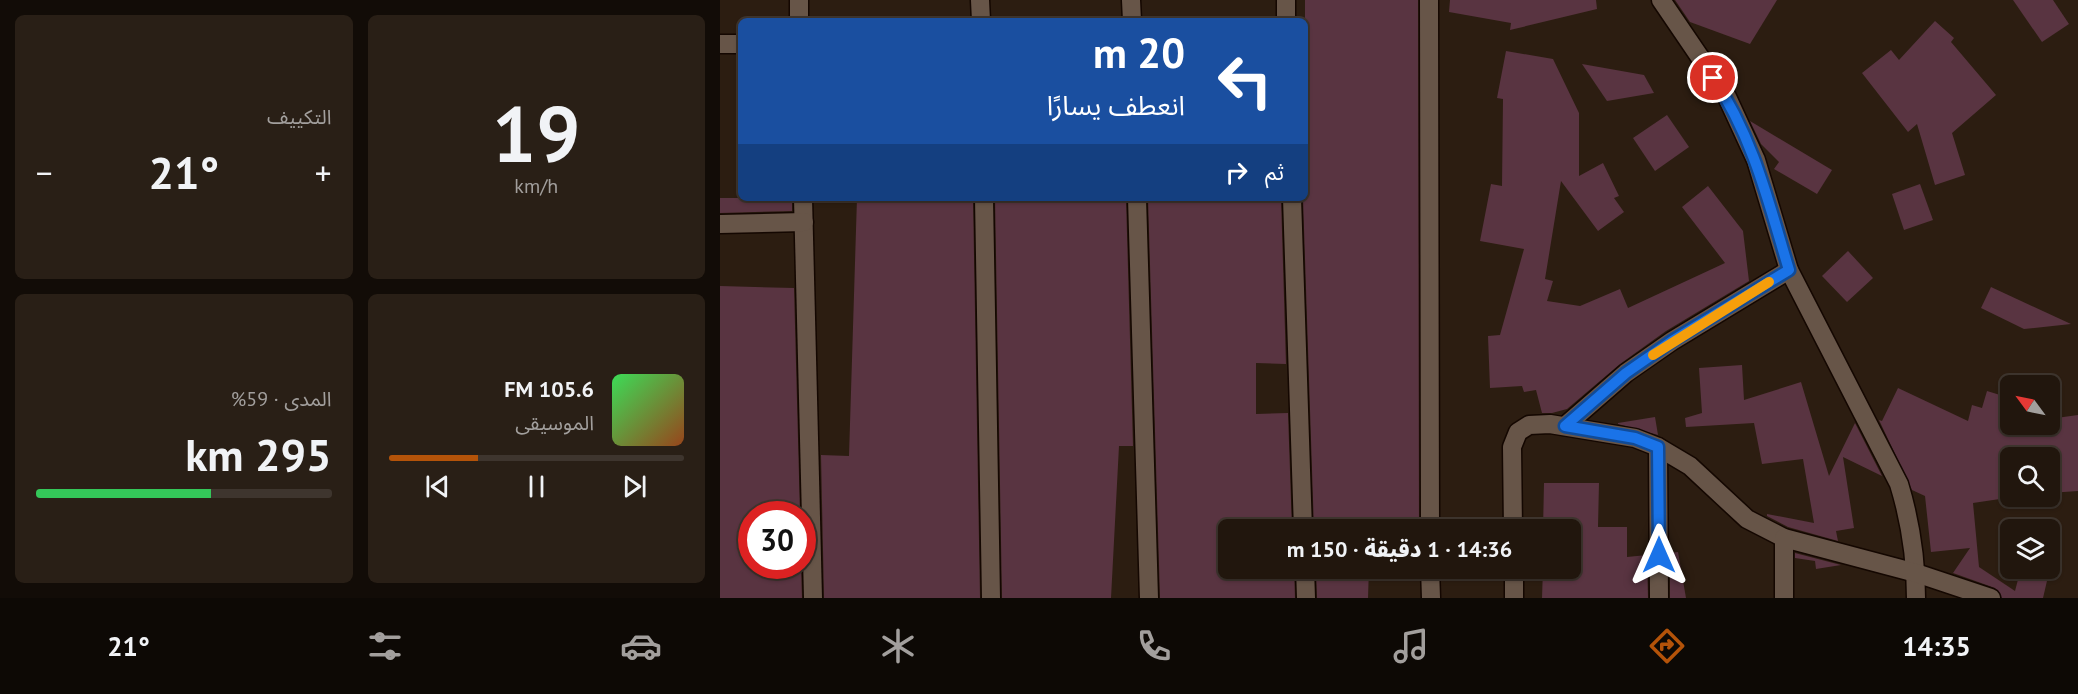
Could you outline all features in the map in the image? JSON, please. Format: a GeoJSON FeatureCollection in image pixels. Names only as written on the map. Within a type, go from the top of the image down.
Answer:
{"type":"FeatureCollection","features":[{"type":"Feature","properties":{"kind":"street"},"geometry":{"type":"LineString","coordinates":[[799,0],[799,18]]}},
{"type":"Feature","properties":{"kind":"street"},"geometry":{"type":"LineString","coordinates":[[981,0],[981,18]]}},
{"type":"Feature","properties":{"kind":"street"},"geometry":{"type":"LineString","coordinates":[[1131,0],[1132,18]]}},
{"type":"Feature","properties":{"kind":"street"},"geometry":{"type":"LineString","coordinates":[[1286,0],[1286,18]]}},
{"type":"Feature","properties":{"kind":"street"},"geometry":{"type":"LineString","coordinates":[[1430,0],[1430,519]]}},
{"type":"Feature","properties":{"kind":"street"},"geometry":{"type":"LineString","coordinates":[[1661,0],[1726,97],[1756,160],[1789,270],[1899,484],[1907,510],[1916,573],[1916,598]]}},
{"type":"Feature","properties":{"kind":"street"},"geometry":{"type":"LineString","coordinates":[[720,44],[738,44]]}},
{"type":"Feature","properties":{"kind":"street"},"geometry":{"type":"LineString","coordinates":[[803,201],[813,598]]}},
{"type":"Feature","properties":{"kind":"street"},"geometry":{"type":"LineString","coordinates":[[984,201],[991,598]]}},
{"type":"Feature","properties":{"kind":"street"},"geometry":{"type":"LineString","coordinates":[[1137,201],[1149,598]]}},
{"type":"Feature","properties":{"kind":"street"},"geometry":{"type":"LineString","coordinates":[[1292,201],[1303,519]]}},
{"type":"Feature","properties":{"kind":"street"},"geometry":{"type":"LineString","coordinates":[[720,224],[804,222]]}},
{"type":"Feature","properties":{"kind":"street"},"geometry":{"type":"LineString","coordinates":[[1565,426],[1626,373],[1672,341],[1789,270]]}},
{"type":"Feature","properties":{"kind":"street"},"geometry":{"type":"LineString","coordinates":[[1513,519],[1512,447],[1518,432],[1529,425],[1565,426],[1635,438],[1658,447],[1690,466],[1747,519],[1784,538],[1916,573],[1991,598]]}},
{"type":"Feature","properties":{"kind":"street"},"geometry":{"type":"LineString","coordinates":[[1658,447],[1659,598]]}},
{"type":"Feature","properties":{"kind":"street"},"geometry":{"type":"LineString","coordinates":[[1784,538],[1784,598]]}},
{"type":"Feature","properties":{"kind":"street"},"geometry":{"type":"LineString","coordinates":[[1305,579],[1306,598]]}},
{"type":"Feature","properties":{"kind":"street"},"geometry":{"type":"LineString","coordinates":[[1430,579],[1431,598]]}},
{"type":"Feature","properties":{"kind":"street"},"geometry":{"type":"LineString","coordinates":[[1514,579],[1514,598]]}},
{"type":"Feature","properties":{"kind":"building"},"geometry":{"type":"Polygon","coordinates":[[[1305,0],[1418,0],[1419,519],[1314,519],[1303,201],[1308,201],[1308,18],[1305,18],[1305,0]]]}},
{"type":"Feature","properties":{"kind":"building"},"geometry":{"type":"Polygon","coordinates":[[[1450,0],[1596,0],[1597,9],[1510,30],[1511,23],[1449,12],[1450,0]]]}},
{"type":"Feature","properties":{"kind":"building"},"geometry":{"type":"Polygon","coordinates":[[[1675,0],[1777,0],[1750,44],[1690,22],[1675,0]]]}},
{"type":"Feature","properties":{"kind":"building"},"geometry":{"type":"Polygon","coordinates":[[[2013,0],[2053,0],[2069,24],[2042,42],[2013,0]]]}},
{"type":"Feature","properties":{"kind":"building"},"geometry":{"type":"Polygon","coordinates":[[[1935,21],[1954,38],[1951,42],[1996,95],[1952,133],[1965,175],[1935,185],[1917,124],[1908,132],[1862,73],[1891,50],[1899,60],[1935,21]]]}},
{"type":"Feature","properties":{"kind":"building"},"geometry":{"type":"Polygon","coordinates":[[[1506,51],[1553,59],[1579,113],[1579,176],[1603,163],[1619,196],[1614,198],[1624,212],[1598,231],[1561,181],[1545,279],[1553,281],[1547,301],[1580,306],[1620,289],[1628,308],[1725,263],[1682,207],[1708,186],[1743,231],[1749,281],[1666,331],[1620,364],[1567,409],[1552,413],[1542,413],[1536,390],[1524,392],[1522,386],[1490,388],[1488,336],[1500,335],[1524,249],[1480,241],[1491,184],[1502,186],[1503,99],[1497,98],[1506,51]]]}},
{"type":"Feature","properties":{"kind":"building"},"geometry":{"type":"Polygon","coordinates":[[[1582,64],[1644,75],[1654,93],[1607,101],[1582,64]]]}},
{"type":"Feature","properties":{"kind":"building"},"geometry":{"type":"Polygon","coordinates":[[[1667,115],[1689,147],[1655,171],[1633,138],[1667,115]]]}},
{"type":"Feature","properties":{"kind":"building"},"geometry":{"type":"Polygon","coordinates":[[[1750,121],[1832,170],[1817,194],[1774,169],[1779,162],[1761,144],[1750,121]]]}},
{"type":"Feature","properties":{"kind":"building"},"geometry":{"type":"Polygon","coordinates":[[[1920,184],[1933,220],[1904,230],[1892,194],[1920,184]]]}},
{"type":"Feature","properties":{"kind":"building"},"geometry":{"type":"Polygon","coordinates":[[[720,198],[738,198],[738,201],[792,201],[792,211],[720,213],[720,198]]]}},
{"type":"Feature","properties":{"kind":"building"},"geometry":{"type":"Polygon","coordinates":[[[857,201],[973,201],[980,598],[824,598],[821,455],[849,456],[857,201]]]}},
{"type":"Feature","properties":{"kind":"building"},"geometry":{"type":"Polygon","coordinates":[[[995,201],[1126,201],[1133,446],[1119,446],[1111,598],[1002,598],[995,201]]]}},
{"type":"Feature","properties":{"kind":"building"},"geometry":{"type":"Polygon","coordinates":[[[1148,201],[1281,201],[1286,364],[1256,363],[1256,414],[1288,413],[1292,519],[1218,519],[1218,579],[1294,579],[1295,598],[1160,598],[1148,201]]]}},
{"type":"Feature","properties":{"kind":"building"},"geometry":{"type":"Polygon","coordinates":[[[1848,251],[1873,278],[1847,302],[1822,276],[1848,251]]]}},
{"type":"Feature","properties":{"kind":"building"},"geometry":{"type":"Polygon","coordinates":[[[720,286],[794,288],[800,501],[738,501],[738,579],[801,579],[802,598],[720,598],[720,286]]]}},
{"type":"Feature","properties":{"kind":"building"},"geometry":{"type":"Polygon","coordinates":[[[1991,287],[2071,324],[2024,329],[1981,308],[1991,287]]]}},
{"type":"Feature","properties":{"kind":"building"},"geometry":{"type":"Polygon","coordinates":[[[1742,365],[1744,400],[1801,382],[1829,476],[1855,423],[1882,476],[1843,457],[1854,528],[1836,531],[1838,541],[1788,527],[1767,516],[1767,514],[1814,523],[1803,459],[1762,464],[1754,423],[1686,427],[1685,418],[1702,413],[1699,368],[1742,365]]]}},
{"type":"Feature","properties":{"kind":"building"},"geometry":{"type":"Polygon","coordinates":[[[1898,388],[1968,421],[1972,405],[1982,408],[1987,391],[2000,395],[2000,435],[2060,435],[2060,417],[2078,415],[2078,491],[2060,492],[2060,447],[2000,447],[2000,499],[1973,503],[1979,567],[2015,591],[2018,579],[2047,579],[2043,598],[2002,598],[1995,588],[1953,573],[1970,548],[1931,552],[1925,496],[1912,490],[1879,420],[1882,421],[1898,388]]]}},
{"type":"Feature","properties":{"kind":"building"},"geometry":{"type":"Polygon","coordinates":[[[1655,417],[1658,435],[1618,424],[1618,423],[1655,417]]]}},
{"type":"Feature","properties":{"kind":"building"},"geometry":{"type":"Polygon","coordinates":[[[1544,483],[1599,483],[1598,527],[1627,527],[1627,557],[1647,555],[1648,598],[1542,598],[1543,579],[1581,579],[1581,519],[1543,519],[1544,483]]]}},
{"type":"Feature","properties":{"kind":"building"},"geometry":{"type":"Polygon","coordinates":[[[1678,552],[1686,598],[1670,598],[1670,553],[1678,552]]]}},
{"type":"Feature","properties":{"kind":"building"},"geometry":{"type":"Polygon","coordinates":[[[1795,553],[1841,565],[1816,569],[1815,561],[1795,558],[1795,553]]]}},
{"type":"Feature","properties":{"kind":"building"},"geometry":{"type":"Polygon","coordinates":[[[1316,579],[1369,579],[1368,598],[1317,598],[1316,579]]]}},
{"type":"Feature","properties":{"kind":"slow traffic"},"geometry":{"type":"LineString","coordinates":[[1653,355],[1769,282]]}},
{"type":"Feature","properties":{"kind":"route"},"geometry":{"type":"LineString","coordinates":[[1659,555],[1658,447],[1635,438],[1565,426],[1626,373],[1672,341],[1789,270],[1756,160],[1726,97],[1713,78]]}}]}
